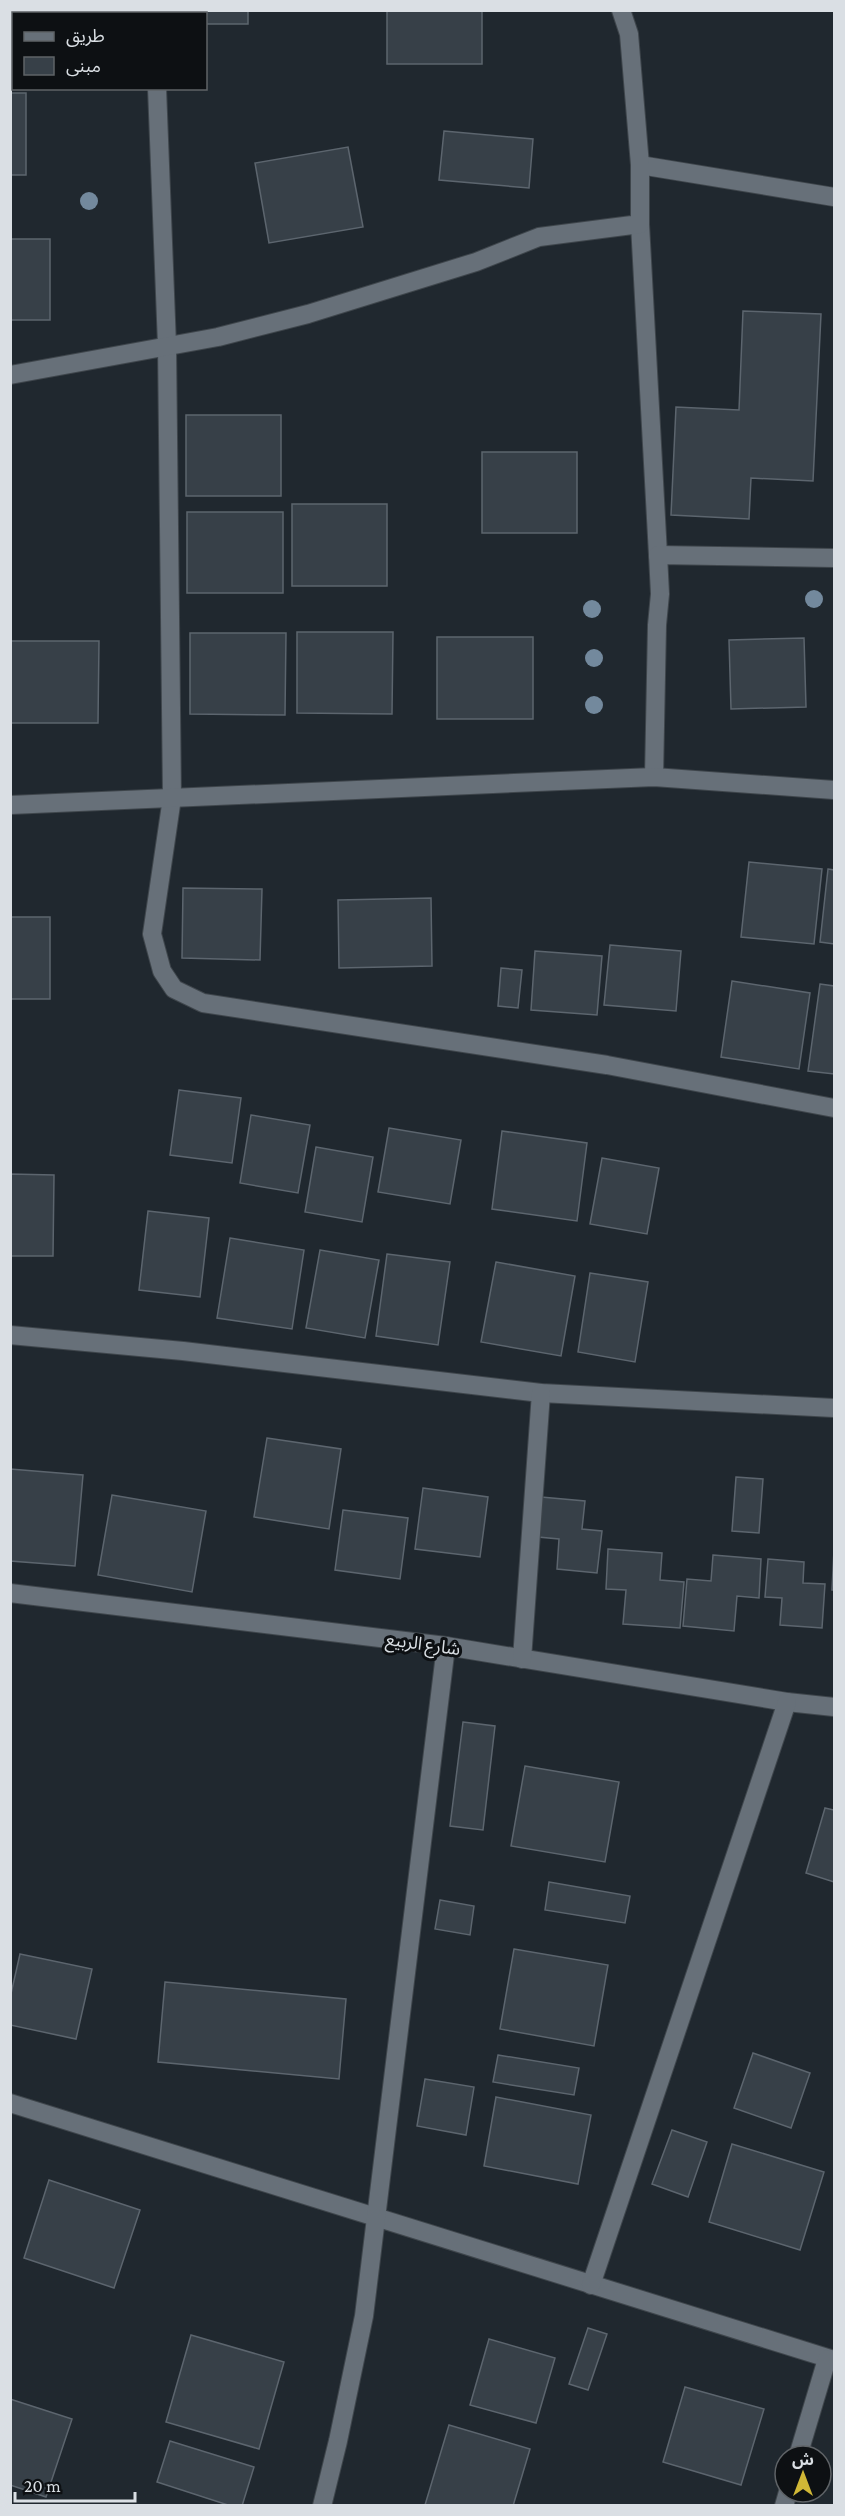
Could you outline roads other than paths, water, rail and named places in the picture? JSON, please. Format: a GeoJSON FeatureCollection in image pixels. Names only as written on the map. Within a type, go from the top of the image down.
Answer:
{"type":"FeatureCollection","features":[{"type":"Feature","properties":{"kind":"street"},"geometry":{"type":"LineString","coordinates":[[621,10],[629,34],[640,165],[640,224],[660,594],[657,625],[654,777]]}},
{"type":"Feature","properties":{"kind":"street"},"geometry":{"type":"LineString","coordinates":[[157,90],[167,345],[172,798],[152,934],[162,971],[174,989],[203,1003],[607,1065],[834,1108]]}},
{"type":"Feature","properties":{"kind":"street"},"geometry":{"type":"LineString","coordinates":[[640,165],[834,197]]}},
{"type":"Feature","properties":{"kind":"street"},"geometry":{"type":"LineString","coordinates":[[10,375],[218,337],[308,314],[476,262],[539,237],[640,224]]}},
{"type":"Feature","properties":{"kind":"street"},"geometry":{"type":"LineString","coordinates":[[658,555],[834,558]]}},
{"type":"Feature","properties":{"kind":"street"},"geometry":{"type":"LineString","coordinates":[[10,805],[654,777],[834,790]]}},
{"type":"Feature","properties":{"kind":"street"},"geometry":{"type":"LineString","coordinates":[[10,1335],[183,1351],[541,1393],[834,1408]]}},
{"type":"Feature","properties":{"kind":"street"},"geometry":{"type":"LineString","coordinates":[[522,1659],[541,1393]]}},
{"type":"Feature","properties":{"kind":"street","name":"شارع الربيع"},"geometry":{"type":"LineString","coordinates":[[10,1593],[446,1646],[787,1702],[834,1707]]}},
{"type":"Feature","properties":{"kind":"street"},"geometry":{"type":"LineString","coordinates":[[322,2505],[364,2316],[446,1646]]}},
{"type":"Feature","properties":{"kind":"street"},"geometry":{"type":"LineString","coordinates":[[591,2285],[787,1702]]}},
{"type":"Feature","properties":{"kind":"street"},"geometry":{"type":"LineString","coordinates":[[12,2110],[376,2218],[831,2359],[802,2444]]}}]}
